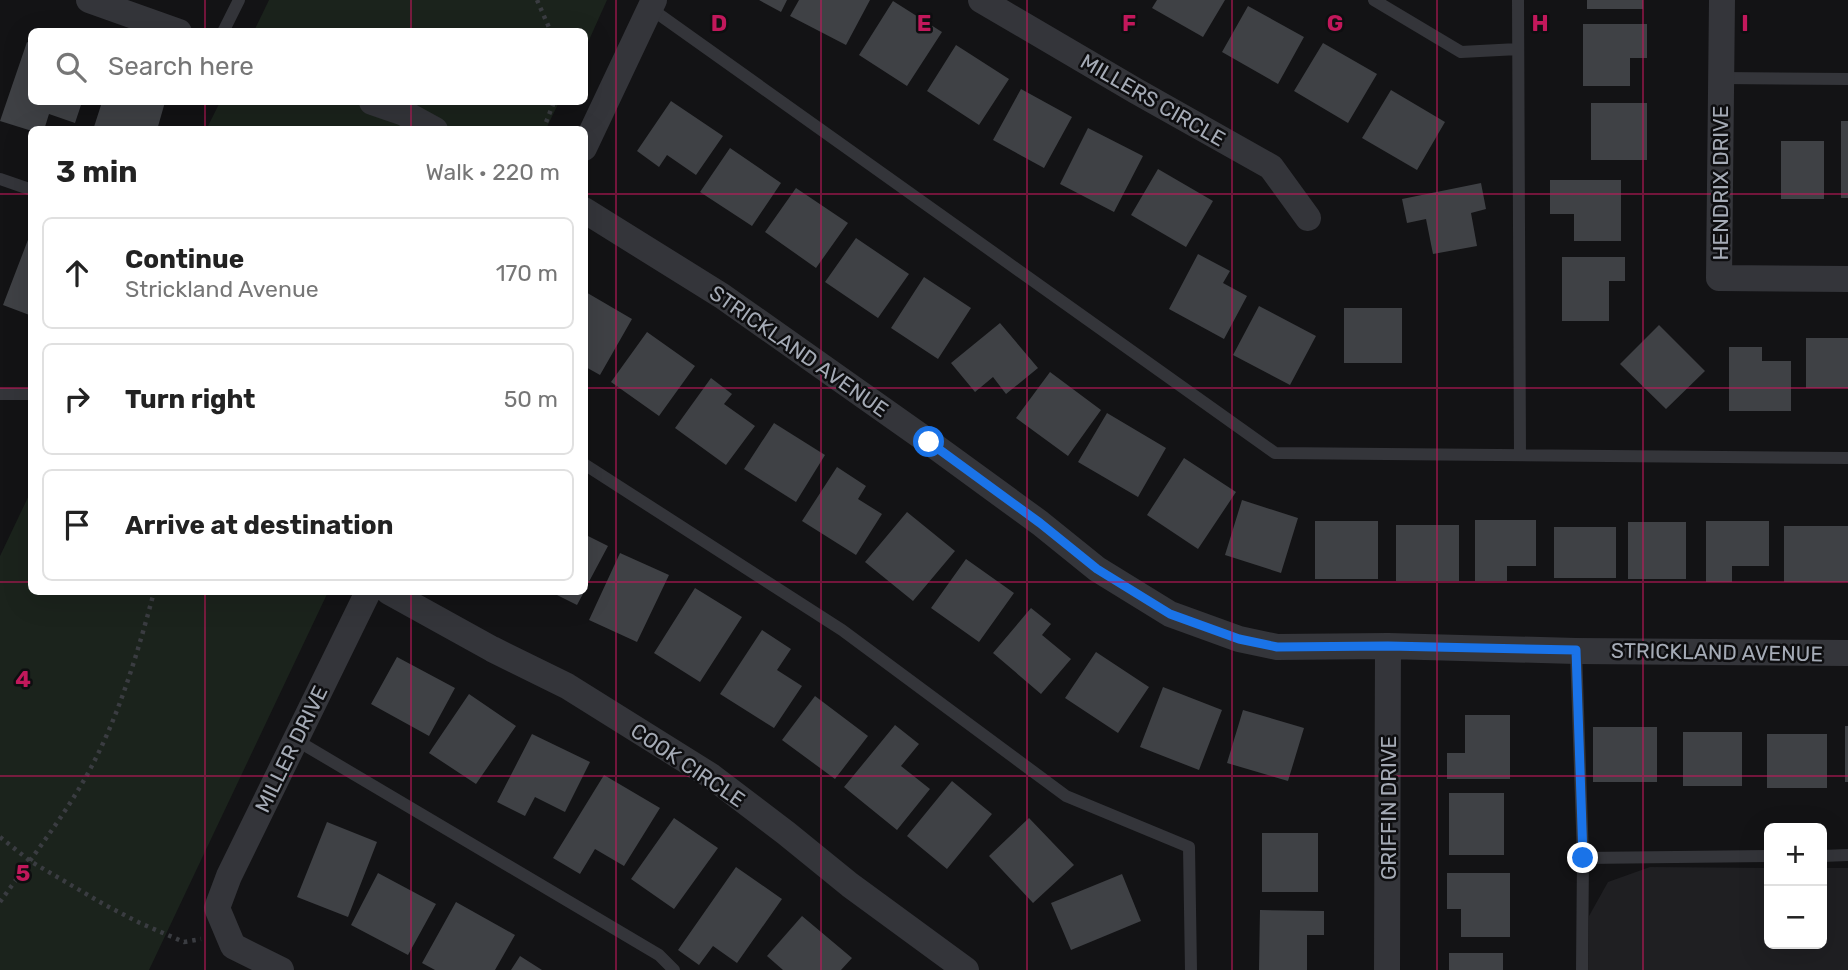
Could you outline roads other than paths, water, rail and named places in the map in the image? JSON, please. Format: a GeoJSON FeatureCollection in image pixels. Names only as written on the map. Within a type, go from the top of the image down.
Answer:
{"type":"FeatureCollection","features":[{"type":"Feature","properties":{"kind":"street"},"geometry":{"type":"LineString","coordinates":[[89,0],[168,28]]}},
{"type":"Feature","properties":{"kind":"street","name":"MILLERS CIRCLE"},"geometry":{"type":"LineString","coordinates":[[981,0],[1271,167],[1308,218]]}},
{"type":"Feature","properties":{"kind":"street","name":"HENDRIX DRIVE"},"geometry":{"type":"LineString","coordinates":[[1722,0],[1719,278],[1848,279]]}},
{"type":"Feature","properties":{"kind":"street"},"geometry":{"type":"LineString","coordinates":[[588,140],[652,4]]}},
{"type":"Feature","properties":{"kind":"street"},"geometry":{"type":"LineString","coordinates":[[381,105],[404,113],[428,126]]}},
{"type":"Feature","properties":{"kind":"street","name":"STRICKLAND AVENUE"},"geometry":{"type":"LineString","coordinates":[[588,212],[722,296],[929,442],[1040,523],[1097,569],[1170,614],[1239,639],[1277,647],[1388,646],[1848,653]]}},
{"type":"Feature","properties":{"kind":"street","name":"MILLER DRIVE"},"geometry":{"type":"LineString","coordinates":[[281,970],[233,946],[218,908],[229,876],[367,595]]}},
{"type":"Feature","properties":{"kind":"street","name":"COOK CIRCLE"},"geometry":{"type":"LineString","coordinates":[[394,595],[492,649],[567,686],[710,776],[850,885],[966,970]]}},
{"type":"Feature","properties":{"kind":"street","name":"GRIFFIN DRIVE"},"geometry":{"type":"LineString","coordinates":[[1387,970],[1388,646]]}},
{"type":"Feature","properties":{"kind":"lane"},"geometry":{"type":"LineString","coordinates":[[225,28],[239,0]]}},
{"type":"Feature","properties":{"kind":"lane"},"geometry":{"type":"LineString","coordinates":[[1374,0],[1461,51],[1518,49]]}},
{"type":"Feature","properties":{"kind":"lane"},"geometry":{"type":"LineString","coordinates":[[1518,0],[1520,455]]}},
{"type":"Feature","properties":{"kind":"lane"},"geometry":{"type":"LineString","coordinates":[[652,4],[1275,453],[1848,458]]}},
{"type":"Feature","properties":{"kind":"lane"},"geometry":{"type":"LineString","coordinates":[[1721,78],[1848,79]]}},
{"type":"Feature","properties":{"kind":"lane"},"geometry":{"type":"LineString","coordinates":[[0,178],[28,188]]}},
{"type":"Feature","properties":{"kind":"lane"},"geometry":{"type":"LineString","coordinates":[[0,394],[28,394]]}},
{"type":"Feature","properties":{"kind":"lane"},"geometry":{"type":"LineString","coordinates":[[588,467],[842,630],[1066,796],[1189,847],[1191,970]]}},
{"type":"Feature","properties":{"kind":"lane"},"geometry":{"type":"LineString","coordinates":[[1576,650],[1583,858],[1582,970]]}},
{"type":"Feature","properties":{"kind":"lane"},"geometry":{"type":"LineString","coordinates":[[296,740],[659,955],[674,970]]}},
{"type":"Feature","properties":{"kind":"lane"},"geometry":{"type":"LineString","coordinates":[[1827,856],[1848,855]]}},
{"type":"Feature","properties":{"kind":"lane"},"geometry":{"type":"LineString","coordinates":[[1583,858],[1764,856]]}}]}
